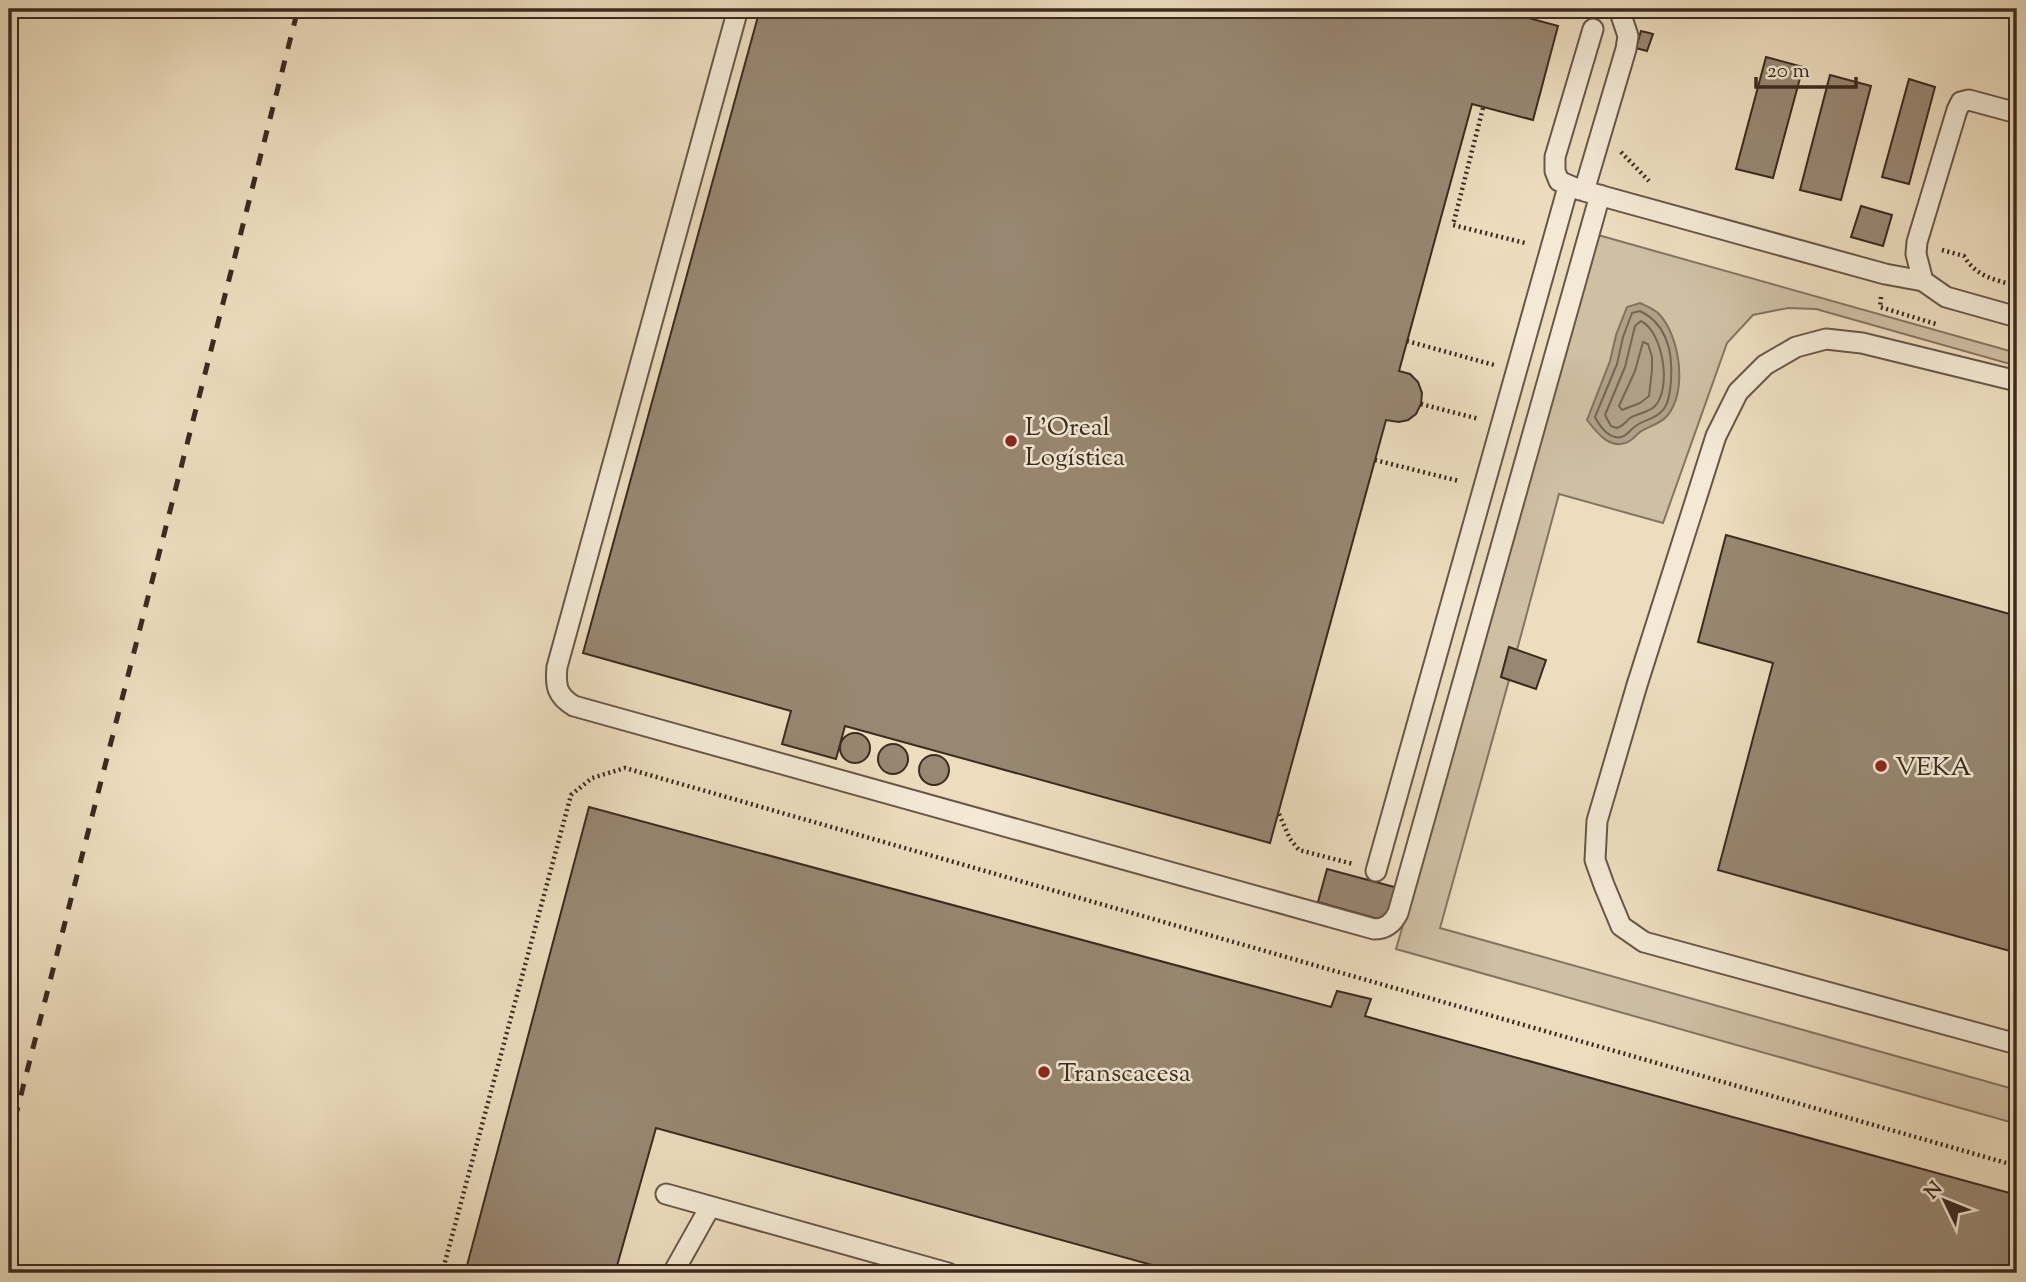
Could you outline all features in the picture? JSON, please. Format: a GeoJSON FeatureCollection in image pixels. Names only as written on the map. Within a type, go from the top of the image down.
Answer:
{"type":"FeatureCollection","features":[{"type":"Feature","properties":{"kind":"lane"},"geometry":{"type":"LineString","coordinates":[[738,9],[557,667],[558,692],[574,706],[1374,929],[1383,929],[1398,913],[1584,191],[1626,49],[1628,36],[1619,9]]}},
{"type":"Feature","properties":{"kind":"lane"},"geometry":{"type":"LineString","coordinates":[[1593,30],[1555,157],[1555,171],[1559,181],[1584,191],[1885,274],[1923,281],[1946,297],[2017,317]]}},
{"type":"Feature","properties":{"kind":"lane"},"geometry":{"type":"LineString","coordinates":[[1923,281],[1916,254],[1917,242],[1956,110],[1961,102],[1969,100],[2017,113]]}},
{"type":"Feature","properties":{"kind":"lane"},"geometry":{"type":"LineString","coordinates":[[1376,871],[1516,371],[1584,191]]}},
{"type":"Feature","properties":{"kind":"lane"},"geometry":{"type":"LineString","coordinates":[[2017,381],[1862,343],[1826,339],[1796,347],[1765,365],[1738,392],[1716,436],[1637,685],[1597,821],[1595,860],[1621,926],[1644,942],[2017,1044]]}},
{"type":"Feature","properties":{"kind":"lane"},"geometry":{"type":"LineString","coordinates":[[667,1194],[948,1273]]}},
{"type":"Feature","properties":{"kind":"lane"},"geometry":{"type":"LineString","coordinates":[[673,1273],[710,1207]]}},
{"type":"Feature","properties":{"kind":"path"},"geometry":{"type":"LineString","coordinates":[[1602,132],[1649,181],[1661,185]]}},
{"type":"Feature","properties":{"kind":"path"},"geometry":{"type":"LineString","coordinates":[[1917,242],[1964,256],[1970,266],[1984,277],[2017,286]]}},
{"type":"Feature","properties":{"kind":"path"},"geometry":{"type":"LineString","coordinates":[[1407,341],[1516,371]]}},
{"type":"Feature","properties":{"kind":"path"},"geometry":{"type":"LineString","coordinates":[[1422,404],[1501,425]]}},
{"type":"Feature","properties":{"kind":"path"},"geometry":{"type":"LineString","coordinates":[[1375,460],[1484,487]]}},
{"type":"Feature","properties":{"kind":"path"},"geometry":{"type":"LineString","coordinates":[[442,1273],[571,795],[592,778],[625,768],[2017,1166]]}},
{"type":"Feature","properties":{"kind":"shaded area"},"geometry":{"type":"Polygon","coordinates":[[[1598,235],[2017,353],[2017,366],[1816,309],[1788,308],[1753,315],[1727,343],[1663,523],[1559,494],[1517,650],[1509,647],[1501,677],[1509,680],[1440,928],[2017,1090],[2017,1124],[1396,949],[1598,235]]]}},
{"type":"Feature","properties":{"kind":"water"},"geometry":{"type":"Polygon","coordinates":[[[1640,303],[1659,314],[1672,336],[1679,364],[1678,393],[1674,406],[1665,418],[1641,431],[1631,440],[1611,443],[1587,420],[1627,307],[1640,303]]]}},
{"type":"Feature","properties":{"kind":"building","name":"L'Oreal Logística"},"geometry":{"type":"Polygon","coordinates":[[[760,9],[1496,9],[1558,26],[1533,120],[1472,104],[1399,371],[1410,374],[1418,382],[1422,393],[1421,404],[1416,414],[1408,420],[1386,420],[1270,843],[845,726],[836,759],[782,744],[791,711],[583,653],[760,9]]]}},
{"type":"Feature","properties":{"kind":"building"},"geometry":{"type":"Polygon","coordinates":[[[1641,31],[1653,34],[1647,51],[1636,48],[1641,31]]]}},
{"type":"Feature","properties":{"kind":"building"},"geometry":{"type":"Polygon","coordinates":[[[1766,57],[1803,67],[1773,178],[1736,169],[1766,57]]]}},
{"type":"Feature","properties":{"kind":"building"},"geometry":{"type":"Polygon","coordinates":[[[1830,75],[1871,86],[1841,200],[1800,190],[1830,75]]]}},
{"type":"Feature","properties":{"kind":"building"},"geometry":{"type":"Polygon","coordinates":[[[1909,79],[1935,87],[1909,184],[1882,177],[1909,79]]]}},
{"type":"Feature","properties":{"kind":"building"},"geometry":{"type":"Polygon","coordinates":[[[1861,206],[1892,215],[1883,246],[1851,237],[1861,206]]]}},
{"type":"Feature","properties":{"kind":"building","name":"VEKA"},"geometry":{"type":"Polygon","coordinates":[[[1726,535],[2017,616],[2017,953],[1718,870],[1773,663],[1698,642],[1726,535]]]}},
{"type":"Feature","properties":{"kind":"building"},"geometry":{"type":"Polygon","coordinates":[[[1509,647],[1546,660],[1536,689],[1501,677],[1509,647]]]}},
{"type":"Feature","properties":{"kind":"building"},"geometry":{"type":"Polygon","coordinates":[[[855,733],[866,737],[870,748],[866,759],[855,763],[844,759],[840,748],[844,737],[855,733]]]}},
{"type":"Feature","properties":{"kind":"building"},"geometry":{"type":"Polygon","coordinates":[[[893,744],[904,748],[908,759],[904,770],[893,774],[882,770],[878,759],[882,748],[893,744]]]}},
{"type":"Feature","properties":{"kind":"building"},"geometry":{"type":"Polygon","coordinates":[[[934,755],[945,759],[949,770],[945,781],[934,785],[923,781],[919,770],[923,759],[934,755]]]}},
{"type":"Feature","properties":{"kind":"building","name":"Transcacesa"},"geometry":{"type":"Polygon","coordinates":[[[589,807],[1331,1007],[1337,991],[1371,999],[1365,1016],[2017,1195],[2017,1273],[1181,1273],[656,1128],[615,1273],[465,1273],[589,807]]]}},
{"type":"Feature","properties":{"kind":"building"},"geometry":{"type":"Polygon","coordinates":[[[1327,869],[1398,888],[1391,912],[1378,919],[1318,902],[1327,869]]]}},
{"type":"Feature","properties":{"kind":"railway"},"geometry":{"type":"LineString","coordinates":[[9,1142],[298,9]]}},
{"type":"Feature","properties":{"kind":"place","name":"L'Oreal Logística"},"geometry":{"type":"Point","coordinates":[1011,441]}},
{"type":"Feature","properties":{"kind":"place","name":"VEKA"},"geometry":{"type":"Point","coordinates":[1881,766]}},
{"type":"Feature","properties":{"kind":"place","name":"Transcacesa"},"geometry":{"type":"Point","coordinates":[1044,1072]}}]}
